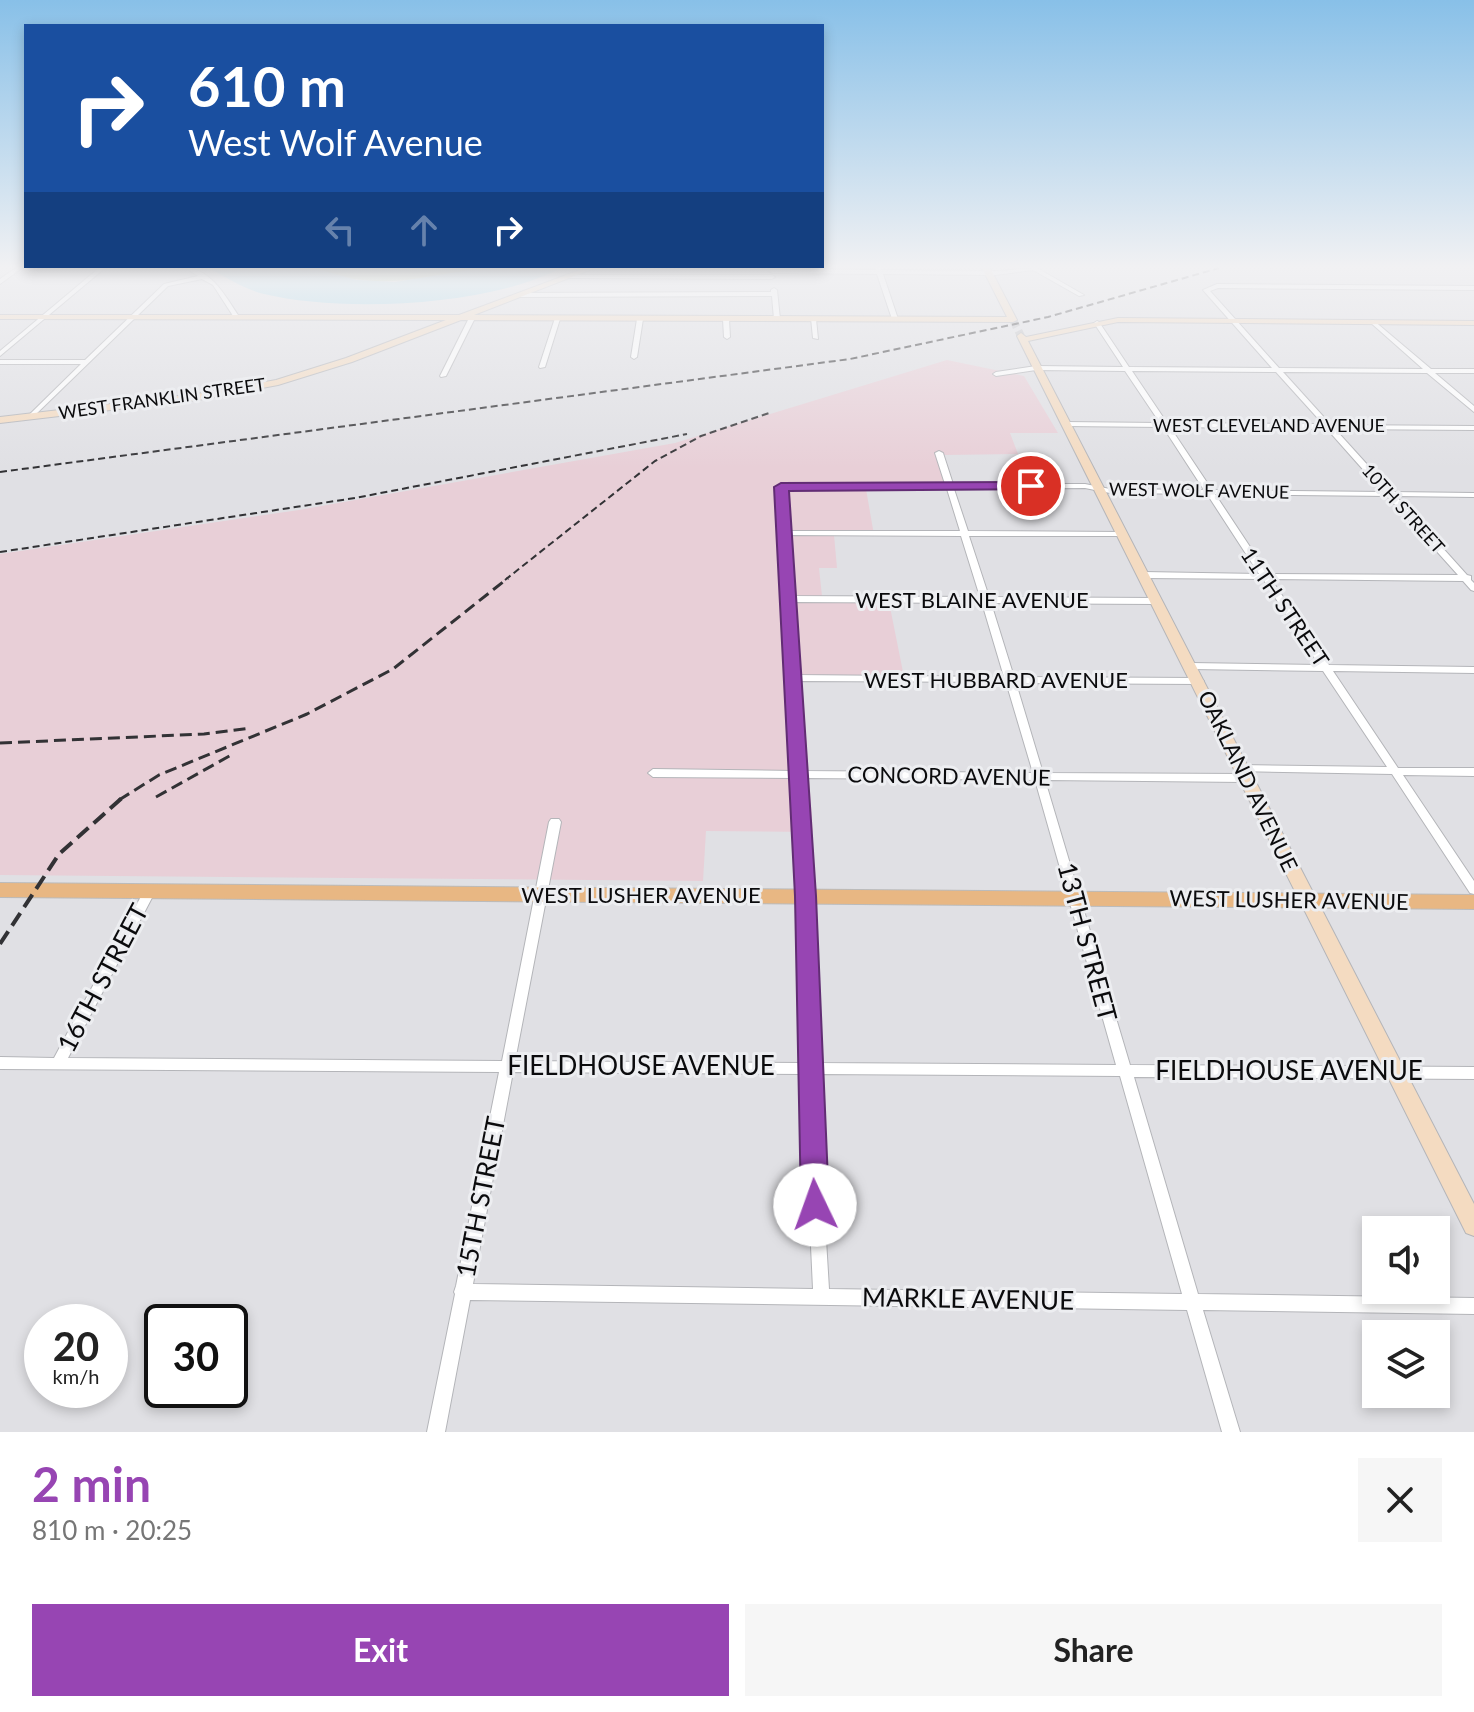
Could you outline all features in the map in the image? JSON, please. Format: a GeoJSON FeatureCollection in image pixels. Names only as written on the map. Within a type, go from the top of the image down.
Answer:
{"type":"FeatureCollection","features":[{"type":"Feature","properties":{"kind":"main road","name":"WEST LUSHER AVENUE"},"geometry":{"type":"LineString","coordinates":[[0,890],[1474,902]]}},
{"type":"Feature","properties":{"kind":"street"},"geometry":{"type":"LineString","coordinates":[[0,354],[22,335]]}},
{"type":"Feature","properties":{"kind":"street"},"geometry":{"type":"LineString","coordinates":[[31,416],[115,335]]}},
{"type":"Feature","properties":{"kind":"street","name":"WEST FRANKLIN STREET"},"geometry":{"type":"LineString","coordinates":[[0,420],[204,396],[278,382],[326,369],[414,335]]}},
{"type":"Feature","properties":{"kind":"street"},"geometry":{"type":"LineString","coordinates":[[443,376],[464,335]]}},
{"type":"Feature","properties":{"kind":"street"},"geometry":{"type":"LineString","coordinates":[[542,367],[552,335]]}},
{"type":"Feature","properties":{"kind":"street"},"geometry":{"type":"LineString","coordinates":[[634,357],[638,335]]}},
{"type":"Feature","properties":{"kind":"street","name":"OAKLAND AVENUE"},"geometry":{"type":"LineString","coordinates":[[1038,335],[1022,338],[1036,368],[1199,681],[1242,773],[1474,1226]]}},
{"type":"Feature","properties":{"kind":"street","name":"11TH STREET"},"geometry":{"type":"LineString","coordinates":[[1105,335],[1474,890]]}},
{"type":"Feature","properties":{"kind":"street","name":"10TH STREET"},"geometry":{"type":"LineString","coordinates":[[1246,335],[1469,578],[1474,588]]}},
{"type":"Feature","properties":{"kind":"street"},"geometry":{"type":"LineString","coordinates":[[1388,335],[1474,410]]}},
{"type":"Feature","properties":{"kind":"street"},"geometry":{"type":"LineString","coordinates":[[0,362],[87,362]]}},
{"type":"Feature","properties":{"kind":"street"},"geometry":{"type":"LineString","coordinates":[[996,374],[1036,368],[1474,371]]}},
{"type":"Feature","properties":{"kind":"street","name":"WEST CLEVELAND AVENUE"},"geometry":{"type":"LineString","coordinates":[[1065,424],[1474,428]]}},
{"type":"Feature","properties":{"kind":"street","name":"13TH STREET"},"geometry":{"type":"LineString","coordinates":[[939,453],[1231,1432]]}},
{"type":"Feature","properties":{"kind":"street","name":"WEST WOLF AVENUE"},"geometry":{"type":"LineString","coordinates":[[784,533],[781,487],[1085,486],[1208,492],[1474,495]]}},
{"type":"Feature","properties":{"kind":"street"},"geometry":{"type":"LineString","coordinates":[[821,1296],[809,1066],[806,896],[784,533],[1122,534]]}},
{"type":"Feature","properties":{"kind":"street"},"geometry":{"type":"LineString","coordinates":[[1144,575],[1469,578]]}},
{"type":"Feature","properties":{"kind":"street","name":"WEST BLAINE AVENUE"},"geometry":{"type":"LineString","coordinates":[[788,599],[1156,601]]}},
{"type":"Feature","properties":{"kind":"street"},"geometry":{"type":"LineString","coordinates":[[1191,666],[1474,670]]}},
{"type":"Feature","properties":{"kind":"street","name":"WEST HUBBARD AVENUE"},"geometry":{"type":"LineString","coordinates":[[793,678],[1199,681]]}},
{"type":"Feature","properties":{"kind":"street","name":"CONCORD AVENUE"},"geometry":{"type":"LineString","coordinates":[[653,773],[1038,777],[1474,772]]}},
{"type":"Feature","properties":{"kind":"street","name":"15TH STREET"},"geometry":{"type":"LineString","coordinates":[[436,1432],[555,822]]}},
{"type":"Feature","properties":{"kind":"street","name":"16TH STREET"},"geometry":{"type":"LineString","coordinates":[[58,1063],[149,892]]}},
{"type":"Feature","properties":{"kind":"street","name":"FIELDHOUSE AVENUE"},"geometry":{"type":"LineString","coordinates":[[0,1063],[809,1066],[1474,1073]]}},
{"type":"Feature","properties":{"kind":"street","name":"MARKLE AVENUE"},"geometry":{"type":"LineString","coordinates":[[462,1292],[1474,1306]]}},
{"type":"Feature","properties":{"kind":"shaded area"},"geometry":{"type":"Polygon","coordinates":[[[947,360],[1024,376],[1058,433],[1010,433],[1018,454],[943,455],[955,489],[866,489],[874,535],[834,535],[837,568],[819,568],[822,596],[888,597],[905,682],[802,682],[813,832],[706,831],[703,881],[0,875],[0,554],[299,510],[675,443],[947,360]]]}},
{"type":"Feature","properties":{"kind":"railway"},"geometry":{"type":"LineString","coordinates":[[0,472],[850,359],[964,335]]}},
{"type":"Feature","properties":{"kind":"railway"},"geometry":{"type":"LineString","coordinates":[[505,580],[655,461],[701,436],[772,412]]}},
{"type":"Feature","properties":{"kind":"railway"},"geometry":{"type":"LineString","coordinates":[[0,552],[355,498],[687,434]]}},
{"type":"Feature","properties":{"kind":"railway"},"geometry":{"type":"LineString","coordinates":[[122,798],[159,775],[307,714],[393,669],[508,578]]}},
{"type":"Feature","properties":{"kind":"railway"},"geometry":{"type":"LineString","coordinates":[[0,743],[204,734],[251,728]]}},
{"type":"Feature","properties":{"kind":"railway"},"geometry":{"type":"LineString","coordinates":[[156,797],[233,754]]}},
{"type":"Feature","properties":{"kind":"railway"},"geometry":{"type":"LineString","coordinates":[[0,944],[59,854],[122,798]]}},
{"type":"Feature","properties":{"kind":"route"},"geometry":{"type":"LineString","coordinates":[[815,1205],[806,896],[781,487],[1031,486]]}}]}
